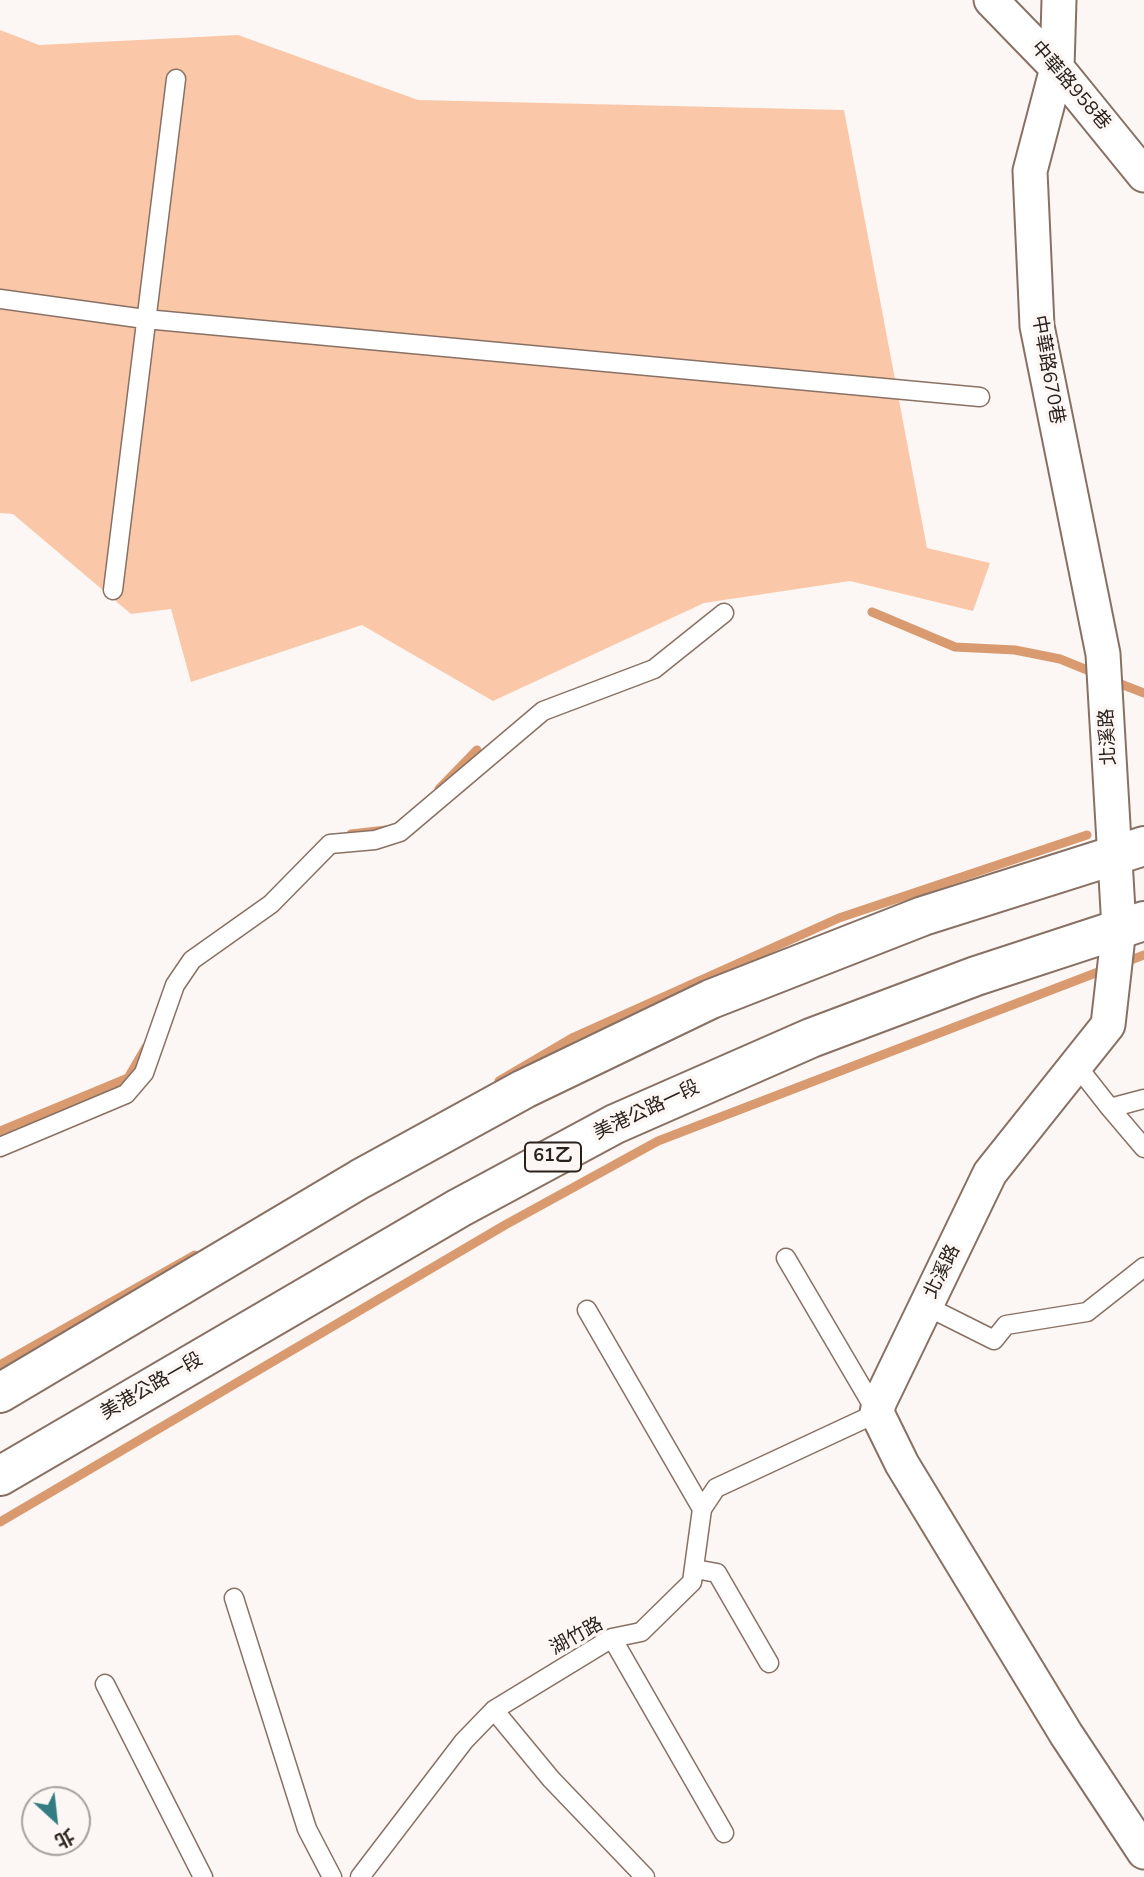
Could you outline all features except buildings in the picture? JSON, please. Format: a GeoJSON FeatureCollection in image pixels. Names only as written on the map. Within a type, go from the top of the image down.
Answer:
{"type":"FeatureCollection","features":[{"type":"Feature","properties":{"kind":"main road"},"geometry":{"type":"LineString","coordinates":[[0,1393],[359,1179],[549,1077],[711,999],[910,921],[1130,851]]}},
{"type":"Feature","properties":{"kind":"main road","name":"美港公路一段"},"geometry":{"type":"LineString","coordinates":[[0,1476],[458,1208],[615,1124],[811,1038],[976,976],[1132,924]]}},
{"type":"Feature","properties":{"kind":"street","name":"中華路958巷"},"geometry":{"type":"LineString","coordinates":[[991,0],[1057,68],[1144,175]]}},
{"type":"Feature","properties":{"kind":"street","name":"中華路670巷"},"geometry":{"type":"LineString","coordinates":[[1059,0],[1057,68],[1030,171],[1037,326],[1103,654]]}},
{"type":"Feature","properties":{"kind":"street","name":"北溪路"},"geometry":{"type":"LineString","coordinates":[[877,1413],[879,1403],[990,1173],[1108,1026],[1132,924],[1130,851],[1107,700],[1103,654]]}},
{"type":"Feature","properties":{"kind":"street"},"geometry":{"type":"LineString","coordinates":[[877,1413],[902,1464],[1023,1664],[1144,1852]]}},
{"type":"Feature","properties":{"kind":"lane"},"geometry":{"type":"LineString","coordinates":[[113,590],[176,79]]}},
{"type":"Feature","properties":{"kind":"lane"},"geometry":{"type":"LineString","coordinates":[[0,299],[145,319],[980,397]]}},
{"type":"Feature","properties":{"kind":"lane"},"geometry":{"type":"LineString","coordinates":[[0,1147],[126,1094],[144,1073],[175,985],[192,960],[271,904],[330,844],[375,840],[400,832],[543,711],[654,669],[724,613]]}},
{"type":"Feature","properties":{"kind":"lane"},"geometry":{"type":"LineString","coordinates":[[1077,1066],[1144,1148]]}},
{"type":"Feature","properties":{"kind":"lane"},"geometry":{"type":"LineString","coordinates":[[1110,1108],[1144,1099]]}},
{"type":"Feature","properties":{"kind":"lane"},"geometry":{"type":"LineString","coordinates":[[587,1310],[702,1509],[716,1488],[877,1413],[786,1258]]}},
{"type":"Feature","properties":{"kind":"lane"},"geometry":{"type":"LineString","coordinates":[[926,1306],[994,1340],[1006,1325],[1087,1312],[1144,1267]]}},
{"type":"Feature","properties":{"kind":"lane","name":"湖竹路"},"geometry":{"type":"LineString","coordinates":[[360,1877],[464,1741],[494,1710],[612,1639],[641,1632],[692,1582],[702,1509]]}},
{"type":"Feature","properties":{"kind":"lane"},"geometry":{"type":"LineString","coordinates":[[695,1569],[717,1573],[769,1663]]}},
{"type":"Feature","properties":{"kind":"lane"},"geometry":{"type":"LineString","coordinates":[[234,1598],[307,1829],[332,1877]]}},
{"type":"Feature","properties":{"kind":"lane"},"geometry":{"type":"LineString","coordinates":[[612,1639],[724,1833]]}},
{"type":"Feature","properties":{"kind":"lane"},"geometry":{"type":"LineString","coordinates":[[106,1684],[202,1877]]}},
{"type":"Feature","properties":{"kind":"lane"},"geometry":{"type":"LineString","coordinates":[[494,1710],[551,1780],[645,1877]]}},
{"type":"Feature","properties":{"kind":"shaded area"},"geometry":{"type":"Polygon","coordinates":[[[0,30],[39,45],[238,35],[418,100],[844,110],[927,548],[990,563],[973,611],[850,581],[704,603],[493,701],[362,625],[191,682],[171,609],[131,614],[13,514],[0,513],[0,30]]]}},
{"type":"Feature","properties":{"kind":"waterway"},"geometry":{"type":"LineString","coordinates":[[872,612],[955,647],[1015,650],[1060,659],[1097,674]]}},
{"type":"Feature","properties":{"kind":"waterway"},"geometry":{"type":"LineString","coordinates":[[1113,681],[1144,693]]}},
{"type":"Feature","properties":{"kind":"waterway"},"geometry":{"type":"LineString","coordinates":[[439,789],[477,750]]}},
{"type":"Feature","properties":{"kind":"waterway"},"geometry":{"type":"LineString","coordinates":[[351,834],[386,830]]}},
{"type":"Feature","properties":{"kind":"waterway"},"geometry":{"type":"LineString","coordinates":[[499,1081],[574,1037],[839,918],[1087,835]]}},
{"type":"Feature","properties":{"kind":"waterway"},"geometry":{"type":"LineString","coordinates":[[1123,963],[1144,955]]}},
{"type":"Feature","properties":{"kind":"waterway"},"geometry":{"type":"LineString","coordinates":[[0,1522],[505,1225],[658,1141],[1106,969]]}},
{"type":"Feature","properties":{"kind":"waterway"},"geometry":{"type":"LineString","coordinates":[[0,1131],[128,1078],[146,1047]]}},
{"type":"Feature","properties":{"kind":"waterway"},"geometry":{"type":"LineString","coordinates":[[0,1365],[195,1255]]}}]}
